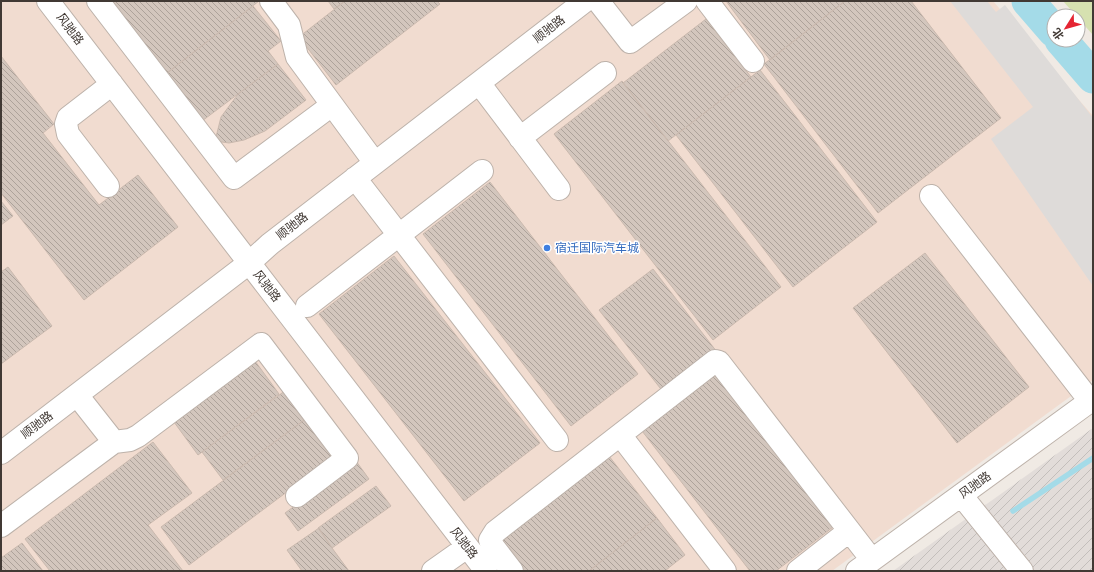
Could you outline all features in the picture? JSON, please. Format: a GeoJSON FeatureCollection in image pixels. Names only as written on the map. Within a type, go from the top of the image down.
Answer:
{"type":"FeatureCollection","features":[{"type":"Feature","properties":{"kind":"street","name":"风驰路"},"geometry":{"type":"LineString","coordinates":[[48,1],[486,571]]}},
{"type":"Feature","properties":{"kind":"street"},"geometry":{"type":"LineString","coordinates":[[98,1],[234,178],[332,105]]}},
{"type":"Feature","properties":{"kind":"street"},"geometry":{"type":"LineString","coordinates":[[271,1],[289,24],[297,58],[375,163]]}},
{"type":"Feature","properties":{"kind":"street"},"geometry":{"type":"LineString","coordinates":[[585,2],[630,42],[686,1]]}},
{"type":"Feature","properties":{"kind":"street"},"geometry":{"type":"LineString","coordinates":[[708,1],[753,61]]}},
{"type":"Feature","properties":{"kind":"street","name":"顺驰路"},"geometry":{"type":"LineString","coordinates":[[1,453],[250,263],[270,244],[585,2]]}},
{"type":"Feature","properties":{"kind":"street"},"geometry":{"type":"LineString","coordinates":[[520,138],[605,73]]}},
{"type":"Feature","properties":{"kind":"street"},"geometry":{"type":"LineString","coordinates":[[479,83],[559,189]]}},
{"type":"Feature","properties":{"kind":"street"},"geometry":{"type":"LineString","coordinates":[[108,186],[68,134],[66,124],[68,118],[112,84]]}},
{"type":"Feature","properties":{"kind":"street"},"geometry":{"type":"LineString","coordinates":[[307,306],[482,171]]}},
{"type":"Feature","properties":{"kind":"street"},"geometry":{"type":"LineString","coordinates":[[355,178],[557,440]]}},
{"type":"Feature","properties":{"kind":"street"},"geometry":{"type":"LineString","coordinates":[[931,196],[1092,400]]}},
{"type":"Feature","properties":{"kind":"street"},"geometry":{"type":"LineString","coordinates":[[1,526],[114,442],[130,440],[138,436],[261,344],[347,458],[297,496]]}},
{"type":"Feature","properties":{"kind":"street"},"geometry":{"type":"LineString","coordinates":[[512,571],[492,545],[490,540],[492,536],[715,362],[719,362],[849,532],[864,566]]}},
{"type":"Feature","properties":{"kind":"street"},"geometry":{"type":"LineString","coordinates":[[78,394],[114,442]]}},
{"type":"Feature","properties":{"kind":"street","name":"风驰路"},"geometry":{"type":"LineString","coordinates":[[864,566],[1092,400]]}},
{"type":"Feature","properties":{"kind":"street"},"geometry":{"type":"LineString","coordinates":[[621,436],[725,571]]}},
{"type":"Feature","properties":{"kind":"street"},"geometry":{"type":"LineString","coordinates":[[961,495],[1022,571]]}},
{"type":"Feature","properties":{"kind":"street"},"geometry":{"type":"LineString","coordinates":[[798,571],[849,532]]}},
{"type":"Feature","properties":{"kind":"street"},"geometry":{"type":"LineString","coordinates":[[433,571],[467,547]]}},
{"type":"Feature","properties":{"kind":"shaded area","name":"宿迁国际汽车城"},"geometry":{"type":"Polygon","coordinates":[[[1,1],[993,1],[1093,116],[1093,380],[832,571],[1,571],[1,1]]]}},
{"type":"Feature","properties":{"kind":"shaded area"},"geometry":{"type":"Polygon","coordinates":[[[950,1],[987,1],[996,12],[1005,5],[1093,118],[1093,286],[991,139],[1033,107],[950,1]]]}},
{"type":"Feature","properties":{"kind":"shaded area"},"geometry":{"type":"Polygon","coordinates":[[[1093,428],[1093,571],[893,571],[1093,428]]]}},
{"type":"Feature","properties":{"kind":"green space"},"geometry":{"type":"Polygon","coordinates":[[[1063,1],[1093,1],[1093,35],[1086,27],[1086,8],[1069,8],[1063,1]]]}},
{"type":"Feature","properties":{"kind":"building"},"geometry":{"type":"Polygon","coordinates":[[[105,1],[259,1],[163,76],[105,1]]]}},
{"type":"Feature","properties":{"kind":"building"},"geometry":{"type":"Polygon","coordinates":[[[328,1],[345,1],[334,9],[328,1]]]}},
{"type":"Feature","properties":{"kind":"building"},"geometry":{"type":"Polygon","coordinates":[[[345,1],[437,1],[440,4],[336,85],[299,37],[345,1]]]}},
{"type":"Feature","properties":{"kind":"building"},"geometry":{"type":"Polygon","coordinates":[[[726,1],[845,1],[770,60],[726,1]]]}},
{"type":"Feature","properties":{"kind":"building"},"geometry":{"type":"Polygon","coordinates":[[[845,1],[911,1],[1001,118],[878,213],[764,64],[845,1]]]}},
{"type":"Feature","properties":{"kind":"building"},"geometry":{"type":"Polygon","coordinates":[[[253,6],[281,41],[268,51],[278,64],[202,121],[166,74],[253,6]]]}},
{"type":"Feature","properties":{"kind":"building"},"geometry":{"type":"Polygon","coordinates":[[[706,19],[751,77],[668,141],[623,83],[706,19]]]}},
{"type":"Feature","properties":{"kind":"building"},"geometry":{"type":"Polygon","coordinates":[[[1,56],[54,124],[43,133],[99,205],[138,175],[178,227],[84,300],[1,193],[1,56]]]}},
{"type":"Feature","properties":{"kind":"building"},"geometry":{"type":"Polygon","coordinates":[[[278,64],[306,100],[265,131],[244,140],[229,143],[215,141],[221,117],[238,94],[278,64]]]}},
{"type":"Feature","properties":{"kind":"building"},"geometry":{"type":"Polygon","coordinates":[[[760,70],[877,222],[793,287],[676,135],[760,70]]]}},
{"type":"Feature","properties":{"kind":"building"},"geometry":{"type":"Polygon","coordinates":[[[622,81],[781,287],[713,340],[554,134],[622,81]]]}},
{"type":"Feature","properties":{"kind":"building"},"geometry":{"type":"Polygon","coordinates":[[[490,182],[638,374],[571,426],[423,234],[490,182]]]}},
{"type":"Feature","properties":{"kind":"building"},"geometry":{"type":"Polygon","coordinates":[[[1,201],[13,216],[1,225],[1,201]]]}},
{"type":"Feature","properties":{"kind":"building"},"geometry":{"type":"Polygon","coordinates":[[[925,253],[1029,387],[957,443],[853,308],[925,253]]]}},
{"type":"Feature","properties":{"kind":"building"},"geometry":{"type":"Polygon","coordinates":[[[394,256],[540,443],[464,501],[319,314],[394,256]]]}},
{"type":"Feature","properties":{"kind":"building"},"geometry":{"type":"Polygon","coordinates":[[[8,267],[52,326],[1,364],[1,272],[8,267]]]}},
{"type":"Feature","properties":{"kind":"building"},"geometry":{"type":"Polygon","coordinates":[[[653,269],[717,352],[664,393],[599,310],[653,269]]]}},
{"type":"Feature","properties":{"kind":"building"},"geometry":{"type":"Polygon","coordinates":[[[255,361],[279,394],[198,455],[174,422],[255,361]]]}},
{"type":"Feature","properties":{"kind":"building"},"geometry":{"type":"Polygon","coordinates":[[[712,371],[833,527],[776,571],[750,571],[639,427],[712,371]]]}},
{"type":"Feature","properties":{"kind":"building"},"geometry":{"type":"Polygon","coordinates":[[[286,390],[307,418],[223,480],[202,452],[286,390]]]}},
{"type":"Feature","properties":{"kind":"building"},"geometry":{"type":"Polygon","coordinates":[[[307,418],[335,456],[189,565],[161,527],[307,418]]]}},
{"type":"Feature","properties":{"kind":"building"},"geometry":{"type":"Polygon","coordinates":[[[153,442],[192,493],[148,525],[183,571],[50,571],[25,539],[153,442]]]}},
{"type":"Feature","properties":{"kind":"building"},"geometry":{"type":"Polygon","coordinates":[[[609,456],[657,518],[589,571],[519,571],[497,543],[609,456]]]}},
{"type":"Feature","properties":{"kind":"building"},"geometry":{"type":"Polygon","coordinates":[[[356,461],[369,479],[298,531],[285,513],[356,461]]]}},
{"type":"Feature","properties":{"kind":"building"},"geometry":{"type":"Polygon","coordinates":[[[376,486],[391,506],[332,548],[318,528],[376,486]]]}},
{"type":"Feature","properties":{"kind":"building"},"geometry":{"type":"Polygon","coordinates":[[[657,518],[685,555],[665,571],[589,571],[657,518]]]}},
{"type":"Feature","properties":{"kind":"building"},"geometry":{"type":"Polygon","coordinates":[[[319,528],[349,571],[302,571],[287,550],[319,528]]]}},
{"type":"Feature","properties":{"kind":"building"},"geometry":{"type":"Polygon","coordinates":[[[22,543],[43,571],[1,571],[1,558],[22,543]]]}},
{"type":"Feature","properties":{"kind":"waterway"},"geometry":{"type":"LineString","coordinates":[[1028,1],[1046,22]]}},
{"type":"Feature","properties":{"kind":"waterway"},"geometry":{"type":"LineString","coordinates":[[1068,48],[1093,77]]}},
{"type":"Feature","properties":{"kind":"waterway"},"geometry":{"type":"LineString","coordinates":[[1013,511],[1093,458]]}},
{"type":"Feature","properties":{"kind":"place","name":"宿迁国际汽车城"},"geometry":{"type":"Point","coordinates":[547,248]}}]}
